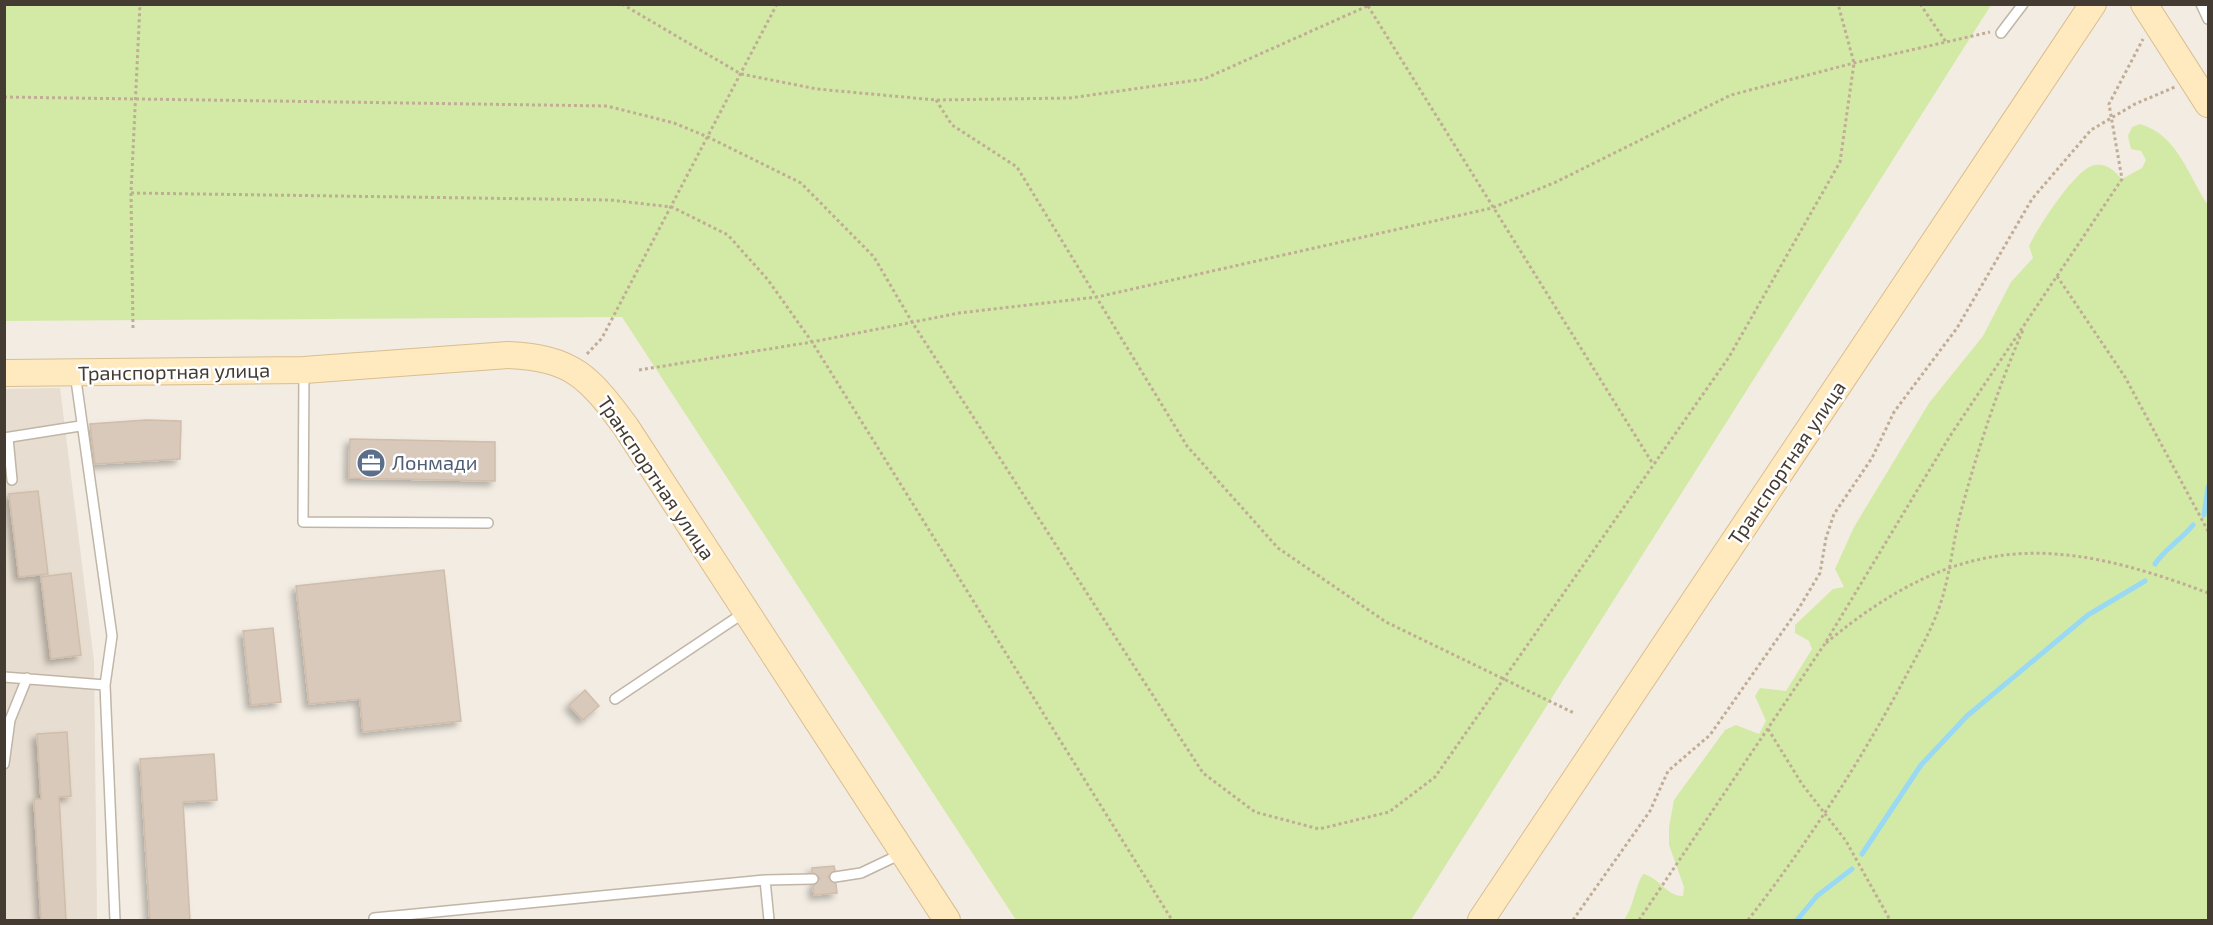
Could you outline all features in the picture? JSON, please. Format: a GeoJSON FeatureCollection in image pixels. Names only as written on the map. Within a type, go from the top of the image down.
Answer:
{"type":"FeatureCollection","features":[{"type":"Feature","properties":{"kind":"street","name":"Транспортная улица"},"geometry":{"type":"LineString","coordinates":[[1481,921],[2093,4]]}},
{"type":"Feature","properties":{"kind":"street"},"geometry":{"type":"LineString","coordinates":[[2145,4],[2208,104]]}},
{"type":"Feature","properties":{"kind":"street","name":"Транспортная улица"},"geometry":{"type":"LineString","coordinates":[[4,373],[304,370],[508,355],[538,356],[573,369],[599,391],[626,427],[947,921]]}},
{"type":"Feature","properties":{"kind":"lane"},"geometry":{"type":"LineString","coordinates":[[2001,33],[2023,4]]}},
{"type":"Feature","properties":{"kind":"lane"},"geometry":{"type":"LineString","coordinates":[[2201,4],[2208,20]]}},
{"type":"Feature","properties":{"kind":"lane"},"geometry":{"type":"LineString","coordinates":[[304,370],[303,522],[488,523]]}},
{"type":"Feature","properties":{"kind":"lane"},"geometry":{"type":"LineString","coordinates":[[75,373],[80,426],[112,636],[105,685],[114,919]]}},
{"type":"Feature","properties":{"kind":"lane"},"geometry":{"type":"LineString","coordinates":[[12,480],[6,438],[80,426]]}},
{"type":"Feature","properties":{"kind":"lane"},"geometry":{"type":"LineString","coordinates":[[615,699],[745,612]]}},
{"type":"Feature","properties":{"kind":"lane"},"geometry":{"type":"LineString","coordinates":[[4,677],[105,685]]}},
{"type":"Feature","properties":{"kind":"lane"},"geometry":{"type":"LineString","coordinates":[[4,764],[10,720],[27,678]]}},
{"type":"Feature","properties":{"kind":"lane"},"geometry":{"type":"LineString","coordinates":[[835,877],[861,873],[903,853]]}},
{"type":"Feature","properties":{"kind":"lane"},"geometry":{"type":"LineString","coordinates":[[374,918],[765,880],[813,879]]}},
{"type":"Feature","properties":{"kind":"lane"},"geometry":{"type":"LineString","coordinates":[[765,880],[768,921]]}},
{"type":"Feature","properties":{"kind":"path"},"geometry":{"type":"LineString","coordinates":[[134,328],[131,193],[140,4]]}},
{"type":"Feature","properties":{"kind":"path"},"geometry":{"type":"LineString","coordinates":[[622,4],[741,74],[817,89],[936,100],[1070,98],[1204,79],[1369,5],[1491,208],[1654,464]]}},
{"type":"Feature","properties":{"kind":"path"},"geometry":{"type":"LineString","coordinates":[[573,369],[602,338],[777,4]]}},
{"type":"Feature","properties":{"kind":"path"},"geometry":{"type":"LineString","coordinates":[[4,97],[135,97],[607,106],[674,123],[708,136],[801,183],[874,257],[912,322],[1203,773],[1255,812],[1318,829],[1389,812],[1435,777],[1729,357],[1840,162],[1854,63],[1838,4]]}},
{"type":"Feature","properties":{"kind":"path"},"geometry":{"type":"LineString","coordinates":[[1920,4],[1946,42]]}},
{"type":"Feature","properties":{"kind":"path"},"geometry":{"type":"LineString","coordinates":[[639,370],[812,342],[959,313],[1097,297],[1491,208],[1556,182],[1731,95],[1854,63],[1990,32],[2001,33]]}},
{"type":"Feature","properties":{"kind":"path"},"geometry":{"type":"LineString","coordinates":[[1639,921],[1824,645],[1950,436],[2122,179],[2109,104],[2144,37]]}},
{"type":"Feature","properties":{"kind":"path"},"geometry":{"type":"LineString","coordinates":[[1573,921],[1650,811],[1668,771],[1710,735],[1799,608],[1820,573],[1826,538],[1834,514],[1872,458],[1894,412],[1958,328],[2032,199],[2091,130],[2135,104],[2193,80]]}},
{"type":"Feature","properties":{"kind":"path"},"geometry":{"type":"LineString","coordinates":[[936,100],[952,125],[1017,167],[1187,446],[1278,548],[1386,622],[1574,713]]}},
{"type":"Feature","properties":{"kind":"path"},"geometry":{"type":"LineString","coordinates":[[131,193],[610,200],[672,207],[728,235],[768,280],[812,342],[1172,921]]}},
{"type":"Feature","properties":{"kind":"path"},"geometry":{"type":"LineString","coordinates":[[2057,276],[2125,377],[2208,531]]}},
{"type":"Feature","properties":{"kind":"path"},"geometry":{"type":"LineString","coordinates":[[1748,921],[1787,870],[1824,813],[1882,720],[1925,640],[1939,607],[1951,566],[1959,518],[1974,465],[2010,360],[2027,322]]}},
{"type":"Feature","properties":{"kind":"path"},"geometry":{"type":"LineString","coordinates":[[1824,645],[1898,591],[1951,566],[1999,554],[2054,552],[2107,560],[2208,592]]}},
{"type":"Feature","properties":{"kind":"path"},"geometry":{"type":"LineString","coordinates":[[1768,729],[1802,784],[1846,841],[1890,921]]}},
{"type":"Feature","properties":{"kind":"shaded area"},"geometry":{"type":"Polygon","coordinates":[[[60,388],[94,661],[97,920],[5,920],[4,389],[60,388]]]}},
{"type":"Feature","properties":{"kind":"green space"},"geometry":{"type":"Polygon","coordinates":[[[4,5],[1991,5],[1411,920],[1016,920],[622,317],[5,321],[4,5]]]}},
{"type":"Feature","properties":{"kind":"green space"},"geometry":{"type":"Polygon","coordinates":[[[2140,124],[2153,129],[2173,147],[2208,205],[2208,920],[1624,920],[1643,874],[1654,879],[1672,893],[1683,896],[1684,887],[1669,845],[1669,827],[1674,800],[1725,730],[1736,725],[1759,734],[1766,721],[1755,696],[1760,688],[1786,691],[1812,649],[1809,641],[1795,633],[1795,625],[1833,589],[1844,587],[1835,569],[1854,527],[1929,403],[1983,336],[2011,282],[2033,258],[2029,246],[2068,187],[2087,168],[2095,165],[2107,166],[2122,179],[2142,168],[2146,160],[2141,151],[2131,149],[2128,136],[2132,127],[2140,124]]]}},
{"type":"Feature","properties":{"kind":"building"},"geometry":{"type":"Polygon","coordinates":[[[146,420],[181,421],[180,459],[95,464],[90,424],[146,420]]]}},
{"type":"Feature","properties":{"kind":"building"},"geometry":{"type":"Polygon","coordinates":[[[350,439],[495,442],[495,481],[349,478],[350,439]]]}},
{"type":"Feature","properties":{"kind":"building"},"geometry":{"type":"Polygon","coordinates":[[[38,491],[48,574],[19,577],[9,494],[38,491]]]}},
{"type":"Feature","properties":{"kind":"building"},"geometry":{"type":"Polygon","coordinates":[[[444,570],[461,721],[363,732],[360,699],[309,704],[296,586],[444,570]]]}},
{"type":"Feature","properties":{"kind":"building"},"geometry":{"type":"Polygon","coordinates":[[[71,573],[81,655],[51,659],[41,577],[71,573]]]}},
{"type":"Feature","properties":{"kind":"building"},"geometry":{"type":"Polygon","coordinates":[[[273,628],[281,702],[251,705],[243,631],[273,628]]]}},
{"type":"Feature","properties":{"kind":"building"},"geometry":{"type":"Polygon","coordinates":[[[585,690],[599,706],[583,720],[569,705],[585,690]]]}},
{"type":"Feature","properties":{"kind":"building"},"geometry":{"type":"Polygon","coordinates":[[[67,732],[71,796],[59,797],[66,921],[41,921],[34,799],[41,799],[37,734],[67,732]]]}},
{"type":"Feature","properties":{"kind":"building"},"geometry":{"type":"Polygon","coordinates":[[[214,754],[217,800],[183,802],[190,921],[150,921],[140,759],[214,754]]]}},
{"type":"Feature","properties":{"kind":"building"},"geometry":{"type":"Polygon","coordinates":[[[834,866],[835,870],[828,877],[836,884],[837,893],[814,895],[813,886],[820,878],[812,872],[812,868],[834,866]]]}},
{"type":"Feature","properties":{"kind":"waterway"},"geometry":{"type":"LineString","coordinates":[[2204,515],[2208,487]]}},
{"type":"Feature","properties":{"kind":"waterway"},"geometry":{"type":"LineString","coordinates":[[2155,564],[2193,525]]}},
{"type":"Feature","properties":{"kind":"waterway"},"geometry":{"type":"LineString","coordinates":[[1862,854],[1921,765],[1967,716],[2088,615],[2145,581]]}},
{"type":"Feature","properties":{"kind":"waterway"},"geometry":{"type":"LineString","coordinates":[[1797,920],[1817,896],[1852,869]]}},
{"type":"Feature","properties":{"kind":"place","name":"Лонмади"},"geometry":{"type":"Point","coordinates":[371,463]}}]}
